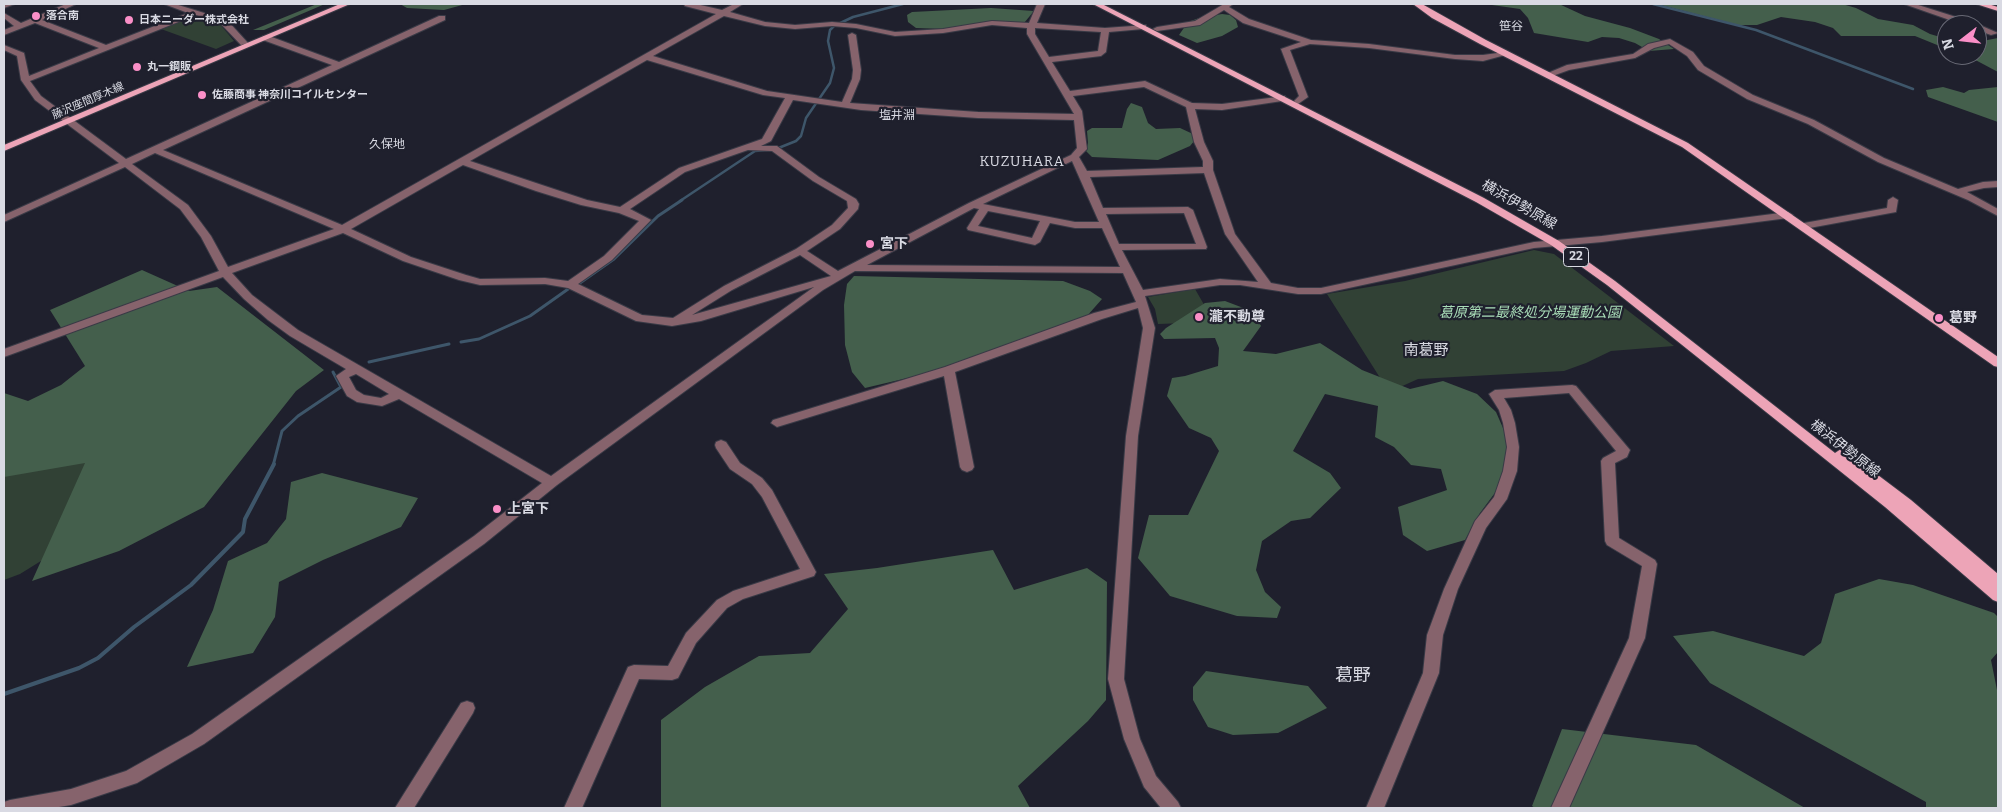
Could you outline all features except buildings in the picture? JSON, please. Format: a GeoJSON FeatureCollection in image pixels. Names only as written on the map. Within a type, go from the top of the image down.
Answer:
{"type":"FeatureCollection","features":[{"type":"Feature","properties":{"kind":"main road","name":"藤沢座間厚木線"},"geometry":{"type":"LineString","coordinates":[[4,148],[336,4]]}},
{"type":"Feature","properties":{"kind":"main road","name":"藤沢座間厚木線"},"geometry":{"type":"LineString","coordinates":[[4,143],[67,120],[346,4]]}},
{"type":"Feature","properties":{"kind":"main road","name":"横浜伊勢原線"},"geometry":{"type":"LineString","coordinates":[[1097,4],[1559,242],[1890,503],[1998,596]]}},
{"type":"Feature","properties":{"kind":"main road","name":"横浜伊勢原線"},"geometry":{"type":"LineString","coordinates":[[1106,4],[1477,191],[1621,282],[1898,498],[1998,582]]}},
{"type":"Feature","properties":{"kind":"main road"},"geometry":{"type":"LineString","coordinates":[[1418,4],[1436,16],[1506,54],[1684,145],[1804,226],[1998,363]]}},
{"type":"Feature","properties":{"kind":"main road"},"geometry":{"type":"LineString","coordinates":[[1980,4],[1998,9]]}},
{"type":"Feature","properties":{"kind":"street"},"geometry":{"type":"LineString","coordinates":[[4,6],[11,4]]}},
{"type":"Feature","properties":{"kind":"street"},"geometry":{"type":"LineString","coordinates":[[4,33],[72,4]]}},
{"type":"Feature","properties":{"kind":"street"},"geometry":{"type":"LineString","coordinates":[[168,4],[224,22],[244,43]]}},
{"type":"Feature","properties":{"kind":"street"},"geometry":{"type":"LineString","coordinates":[[688,4],[765,24],[795,27],[832,24],[856,26],[895,34],[943,31],[992,23],[1031,27],[1104,30],[1144,27]]}},
{"type":"Feature","properties":{"kind":"street"},"geometry":{"type":"LineString","coordinates":[[4,353],[343,230],[739,4]]}},
{"type":"Feature","properties":{"kind":"street"},"geometry":{"type":"LineString","coordinates":[[10,808],[71,797],[131,777],[162,760],[258,698],[479,540],[552,482],[838,276],[1074,157],[1082,149],[1078,111],[1034,42],[1031,27],[1041,4]]}},
{"type":"Feature","properties":{"kind":"street"},"geometry":{"type":"LineString","coordinates":[[1908,4],[1942,15]]}},
{"type":"Feature","properties":{"kind":"street"},"geometry":{"type":"LineString","coordinates":[[1157,30],[1197,23],[1226,5],[1246,21],[1310,42],[1370,46],[1455,57],[1483,58],[1506,54]]}},
{"type":"Feature","properties":{"kind":"street"},"geometry":{"type":"LineString","coordinates":[[25,80],[195,13]]}},
{"type":"Feature","properties":{"kind":"street"},"geometry":{"type":"LineString","coordinates":[[4,15],[20,26]]}},
{"type":"Feature","properties":{"kind":"street"},"geometry":{"type":"LineString","coordinates":[[4,219],[442,18]]}},
{"type":"Feature","properties":{"kind":"street"},"geometry":{"type":"LineString","coordinates":[[35,20],[106,48]]}},
{"type":"Feature","properties":{"kind":"street"},"geometry":{"type":"LineString","coordinates":[[1046,60],[1102,52],[1104,30]]}},
{"type":"Feature","properties":{"kind":"street"},"geometry":{"type":"LineString","coordinates":[[1987,31],[1994,33]]}},
{"type":"Feature","properties":{"kind":"street"},"geometry":{"type":"LineString","coordinates":[[845,105],[856,80],[857,70],[852,35]]}},
{"type":"Feature","properties":{"kind":"street"},"geometry":{"type":"LineString","coordinates":[[266,38],[340,65]]}},
{"type":"Feature","properties":{"kind":"street"},"geometry":{"type":"LineString","coordinates":[[1547,75],[1567,68],[1635,56],[1651,46],[1670,41],[1690,54],[1700,68],[1750,98],[1824,128],[1880,160],[1958,192],[1998,213]]}},
{"type":"Feature","properties":{"kind":"street"},"geometry":{"type":"LineString","coordinates":[[1298,101],[1304,97],[1285,49],[1310,42]]}},
{"type":"Feature","properties":{"kind":"street"},"geometry":{"type":"LineString","coordinates":[[4,47],[18,52],[22,57],[25,80],[38,98],[127,162],[184,207],[206,236],[225,272],[248,297],[272,317],[294,333],[552,482]]}},
{"type":"Feature","properties":{"kind":"street"},"geometry":{"type":"LineString","coordinates":[[646,57],[766,93],[845,105],[939,113],[1050,118],[1079,117]]}},
{"type":"Feature","properties":{"kind":"street"},"geometry":{"type":"LineString","coordinates":[[1067,94],[1145,84],[1190,106],[1222,107],[1282,98]]}},
{"type":"Feature","properties":{"kind":"street"},"geometry":{"type":"LineString","coordinates":[[622,210],[682,170],[766,141],[790,97]]}},
{"type":"Feature","properties":{"kind":"street"},"geometry":{"type":"LineString","coordinates":[[1190,106],[1199,142],[1208,161],[1208,170],[1230,234],[1267,286]]}},
{"type":"Feature","properties":{"kind":"street"},"geometry":{"type":"LineString","coordinates":[[672,322],[728,288],[800,251],[836,227],[853,210],[854,204],[851,199],[816,179],[774,148],[752,149],[750,146]]}},
{"type":"Feature","properties":{"kind":"street"},"geometry":{"type":"LineString","coordinates":[[155,150],[407,259],[480,282],[545,282],[570,285],[590,293],[622,312],[640,318],[672,322],[697,318],[838,276]]}},
{"type":"Feature","properties":{"kind":"street"},"geometry":{"type":"LineString","coordinates":[[1074,157],[1084,174],[1115,246],[1141,299],[1149,328],[1132,436],[1116,679],[1132,738],[1150,781],[1172,808]]}},
{"type":"Feature","properties":{"kind":"street"},"geometry":{"type":"LineString","coordinates":[[462,161],[540,189],[622,210],[646,220],[608,258],[570,285]]}},
{"type":"Feature","properties":{"kind":"street"},"geometry":{"type":"LineString","coordinates":[[1084,174],[1208,170]]}},
{"type":"Feature","properties":{"kind":"street"},"geometry":{"type":"LineString","coordinates":[[1958,192],[1972,187],[1998,184]]}},
{"type":"Feature","properties":{"kind":"street"},"geometry":{"type":"LineString","coordinates":[[1804,226],[1892,210],[1893,200]]}},
{"type":"Feature","properties":{"kind":"street"},"geometry":{"type":"LineString","coordinates":[[979,206],[972,228],[1035,242],[1046,220]]}},
{"type":"Feature","properties":{"kind":"street"},"geometry":{"type":"LineString","coordinates":[[979,206],[1074,225],[1106,226]]}},
{"type":"Feature","properties":{"kind":"street"},"geometry":{"type":"LineString","coordinates":[[1100,211],[1188,210],[1202,247],[1115,246]]}},
{"type":"Feature","properties":{"kind":"street"},"geometry":{"type":"LineString","coordinates":[[777,423],[949,370],[1141,299],[1220,282],[1240,282],[1298,291],[1321,291],[1534,245],[1602,239],[1788,215]]}},
{"type":"Feature","properties":{"kind":"street"},"geometry":{"type":"LineString","coordinates":[[800,251],[838,276]]}},
{"type":"Feature","properties":{"kind":"street"},"geometry":{"type":"LineString","coordinates":[[853,268],[1127,270]]}},
{"type":"Feature","properties":{"kind":"street"},"geometry":{"type":"LineString","coordinates":[[357,368],[342,376],[351,393],[361,399],[382,402],[398,394]]}},
{"type":"Feature","properties":{"kind":"street"},"geometry":{"type":"LineString","coordinates":[[949,370],[967,467]]}},
{"type":"Feature","properties":{"kind":"street"},"geometry":{"type":"LineString","coordinates":[[1375,808],[1430,674],[1435,635],[1451,589],[1480,525],[1500,500],[1510,471],[1513,447],[1509,423],[1505,410],[1495,394],[1572,389],[1623,450],[1622,454],[1608,461],[1612,541],[1650,564],[1637,638],[1560,808]]}},
{"type":"Feature","properties":{"kind":"street"},"geometry":{"type":"LineString","coordinates":[[573,808],[634,672],[672,673],[691,638],[722,604],[738,595],[809,572],[767,494],[757,481],[735,466],[721,445]]}},
{"type":"Feature","properties":{"kind":"street"},"geometry":{"type":"LineString","coordinates":[[404,808],[467,708]]}},
{"type":"Feature","properties":{"kind":"green space"},"geometry":{"type":"Polygon","coordinates":[[[317,4],[325,4],[264,30],[253,30],[317,4]]]}},
{"type":"Feature","properties":{"kind":"green space"},"geometry":{"type":"Polygon","coordinates":[[[400,4],[466,4],[444,10],[407,8],[400,4]]]}},
{"type":"Feature","properties":{"kind":"green space"},"geometry":{"type":"Polygon","coordinates":[[[1485,4],[1559,4],[1585,16],[1630,28],[1659,39],[1674,49],[1649,51],[1635,43],[1619,38],[1602,37],[1588,42],[1534,33],[1528,18],[1520,9],[1485,4]]]}},
{"type":"Feature","properties":{"kind":"green space"},"geometry":{"type":"Polygon","coordinates":[[[1657,4],[1842,4],[1856,8],[1878,19],[1913,25],[1937,36],[1937,45],[1915,36],[1841,36],[1833,28],[1815,22],[1781,17],[1757,25],[1738,25],[1657,4]]]}},
{"type":"Feature","properties":{"kind":"green space"},"geometry":{"type":"Polygon","coordinates":[[[991,8],[1034,11],[1024,23],[997,22],[943,29],[916,28],[908,22],[907,15],[912,12],[991,8]]]}},
{"type":"Feature","properties":{"kind":"green space"},"geometry":{"type":"Polygon","coordinates":[[[1222,14],[1230,15],[1236,20],[1238,27],[1222,36],[1197,43],[1179,35],[1188,22],[1222,14]]]}},
{"type":"Feature","properties":{"kind":"green space"},"geometry":{"type":"Polygon","coordinates":[[[192,16],[198,16],[219,23],[234,41],[216,49],[161,29],[192,16]]]}},
{"type":"Feature","properties":{"kind":"green space"},"geometry":{"type":"Polygon","coordinates":[[[1998,38],[1998,72],[1985,65],[1987,65],[1987,40],[1998,38]]]}},
{"type":"Feature","properties":{"kind":"green space"},"geometry":{"type":"Polygon","coordinates":[[[1943,87],[1964,93],[1969,90],[1998,87],[1998,122],[1928,97],[1926,90],[1943,87]]]}},
{"type":"Feature","properties":{"kind":"green space"},"geometry":{"type":"Polygon","coordinates":[[[1131,103],[1142,107],[1148,123],[1156,129],[1180,128],[1193,134],[1195,140],[1190,146],[1158,160],[1092,157],[1086,151],[1088,143],[1087,131],[1092,128],[1122,128],[1127,109],[1131,103]]]}},
{"type":"Feature","properties":{"kind":"green space","name":"葛原第二最終処分場運動公園"},"geometry":{"type":"Polygon","coordinates":[[[1534,250],[1554,254],[1674,346],[1611,351],[1564,371],[1418,379],[1389,392],[1327,294],[1405,281],[1534,250]]]}},
{"type":"Feature","properties":{"kind":"green space"},"geometry":{"type":"Polygon","coordinates":[[[142,270],[189,291],[217,287],[324,370],[296,391],[204,507],[119,551],[32,581],[85,463],[4,477],[4,393],[28,401],[61,385],[85,366],[50,310],[142,270]]]}},
{"type":"Feature","properties":{"kind":"green space"},"geometry":{"type":"Polygon","coordinates":[[[854,276],[1063,281],[1090,291],[1102,299],[1087,316],[950,368],[865,388],[852,372],[845,345],[844,305],[847,284],[854,276]]]}},
{"type":"Feature","properties":{"kind":"green space"},"geometry":{"type":"Polygon","coordinates":[[[1195,289],[1214,322],[1158,324],[1155,309],[1148,297],[1195,289]]]}},
{"type":"Feature","properties":{"kind":"green space"},"geometry":{"type":"Polygon","coordinates":[[[1225,301],[1254,312],[1261,326],[1243,351],[1276,354],[1320,343],[1362,370],[1410,389],[1443,381],[1477,394],[1496,412],[1513,451],[1503,482],[1480,513],[1465,540],[1427,551],[1403,535],[1398,507],[1447,490],[1441,469],[1411,465],[1394,447],[1375,437],[1378,406],[1325,394],[1293,451],[1330,473],[1341,488],[1310,518],[1291,521],[1262,541],[1256,570],[1265,592],[1281,607],[1277,618],[1237,616],[1170,596],[1138,558],[1149,515],[1188,515],[1219,451],[1211,438],[1189,428],[1167,396],[1172,378],[1218,366],[1219,348],[1215,338],[1164,339],[1160,334],[1166,328],[1205,303],[1225,301]]]}},
{"type":"Feature","properties":{"kind":"green space"},"geometry":{"type":"Polygon","coordinates":[[[114,449],[49,556],[20,574],[4,580],[4,468],[114,449]]]}},
{"type":"Feature","properties":{"kind":"green space"},"geometry":{"type":"Polygon","coordinates":[[[322,473],[418,498],[401,527],[323,560],[279,582],[275,617],[253,653],[187,667],[213,610],[228,561],[267,543],[286,519],[291,482],[322,473]]]}},
{"type":"Feature","properties":{"kind":"green space"},"geometry":{"type":"Polygon","coordinates":[[[993,550],[1014,590],[1087,568],[1107,582],[1106,700],[1088,721],[1018,786],[1030,808],[661,808],[661,720],[705,687],[759,656],[810,653],[848,609],[824,574],[877,568],[993,550]]]}},
{"type":"Feature","properties":{"kind":"green space"},"geometry":{"type":"Polygon","coordinates":[[[1879,579],[1913,585],[1994,613],[1998,617],[1998,652],[1991,660],[1998,695],[1998,808],[1926,808],[1926,802],[1710,683],[1673,636],[1713,631],[1804,656],[1821,643],[1835,594],[1879,579]]]}},
{"type":"Feature","properties":{"kind":"green space"},"geometry":{"type":"Polygon","coordinates":[[[1206,671],[1308,686],[1327,708],[1278,733],[1233,735],[1208,727],[1193,700],[1193,687],[1206,671]]]}},
{"type":"Feature","properties":{"kind":"green space"},"geometry":{"type":"Polygon","coordinates":[[[1562,729],[1696,745],[1805,808],[1535,808],[1532,806],[1562,729]]]}},
{"type":"Feature","properties":{"kind":"waterway"},"geometry":{"type":"LineString","coordinates":[[776,149],[796,141],[801,136],[806,118],[830,83],[834,68],[828,41],[830,30],[834,26],[853,17],[903,4]]}},
{"type":"Feature","properties":{"kind":"waterway"},"geometry":{"type":"LineString","coordinates":[[1653,4],[1756,30],[1913,89]]}},
{"type":"Feature","properties":{"kind":"waterway"},"geometry":{"type":"LineString","coordinates":[[680,201],[755,151],[768,150]]}},
{"type":"Feature","properties":{"kind":"waterway"},"geometry":{"type":"LineString","coordinates":[[577,285],[614,259],[658,216],[682,200]]}},
{"type":"Feature","properties":{"kind":"waterway"},"geometry":{"type":"LineString","coordinates":[[461,342],[479,339],[530,316],[571,287]]}},
{"type":"Feature","properties":{"kind":"waterway"},"geometry":{"type":"LineString","coordinates":[[369,362],[449,344]]}},
{"type":"Feature","properties":{"kind":"waterway"},"geometry":{"type":"LineString","coordinates":[[273,466],[282,431],[298,416],[341,387],[333,372]]}},
{"type":"Feature","properties":{"kind":"waterway"},"geometry":{"type":"LineString","coordinates":[[4,694],[79,668],[98,658],[134,627],[191,585],[243,532],[245,519],[273,466]]}},
{"type":"Feature","properties":{"kind":"place","name":"落合南"},"geometry":{"type":"Point","coordinates":[36,16]}},
{"type":"Feature","properties":{"kind":"place","name":"日本ニーダー株式会社"},"geometry":{"type":"Point","coordinates":[129,20]}},
{"type":"Feature","properties":{"kind":"place","name":"丸一鋼販"},"geometry":{"type":"Point","coordinates":[137,67]}},
{"type":"Feature","properties":{"kind":"place","name":"佐藤商事 神奈川コイルセンター"},"geometry":{"type":"Point","coordinates":[202,95]}},
{"type":"Feature","properties":{"kind":"place","name":"宮下"},"geometry":{"type":"Point","coordinates":[870,244]}},
{"type":"Feature","properties":{"kind":"place","name":"瀧不動尊"},"geometry":{"type":"Point","coordinates":[1199,317]}},
{"type":"Feature","properties":{"kind":"place","name":"葛野"},"geometry":{"type":"Point","coordinates":[1939,318]}},
{"type":"Feature","properties":{"kind":"place","name":"上宮下"},"geometry":{"type":"Point","coordinates":[497,509]}},
{"type":"Feature","properties":{"kind":"district","name":"笹谷"},"geometry":{"type":"Point","coordinates":[1511,27]}},
{"type":"Feature","properties":{"kind":"district","name":"塩井淵"},"geometry":{"type":"Point","coordinates":[897,116]}},
{"type":"Feature","properties":{"kind":"district","name":"久保地"},"geometry":{"type":"Point","coordinates":[387,145]}},
{"type":"Feature","properties":{"kind":"district","name":"KUZUHARA"},"geometry":{"type":"Point","coordinates":[1022,162]}},
{"type":"Feature","properties":{"kind":"district","name":"南葛野"},"geometry":{"type":"Point","coordinates":[1426,351]}},
{"type":"Feature","properties":{"kind":"district","name":"葛野"},"geometry":{"type":"Point","coordinates":[1353,676]}}]}
